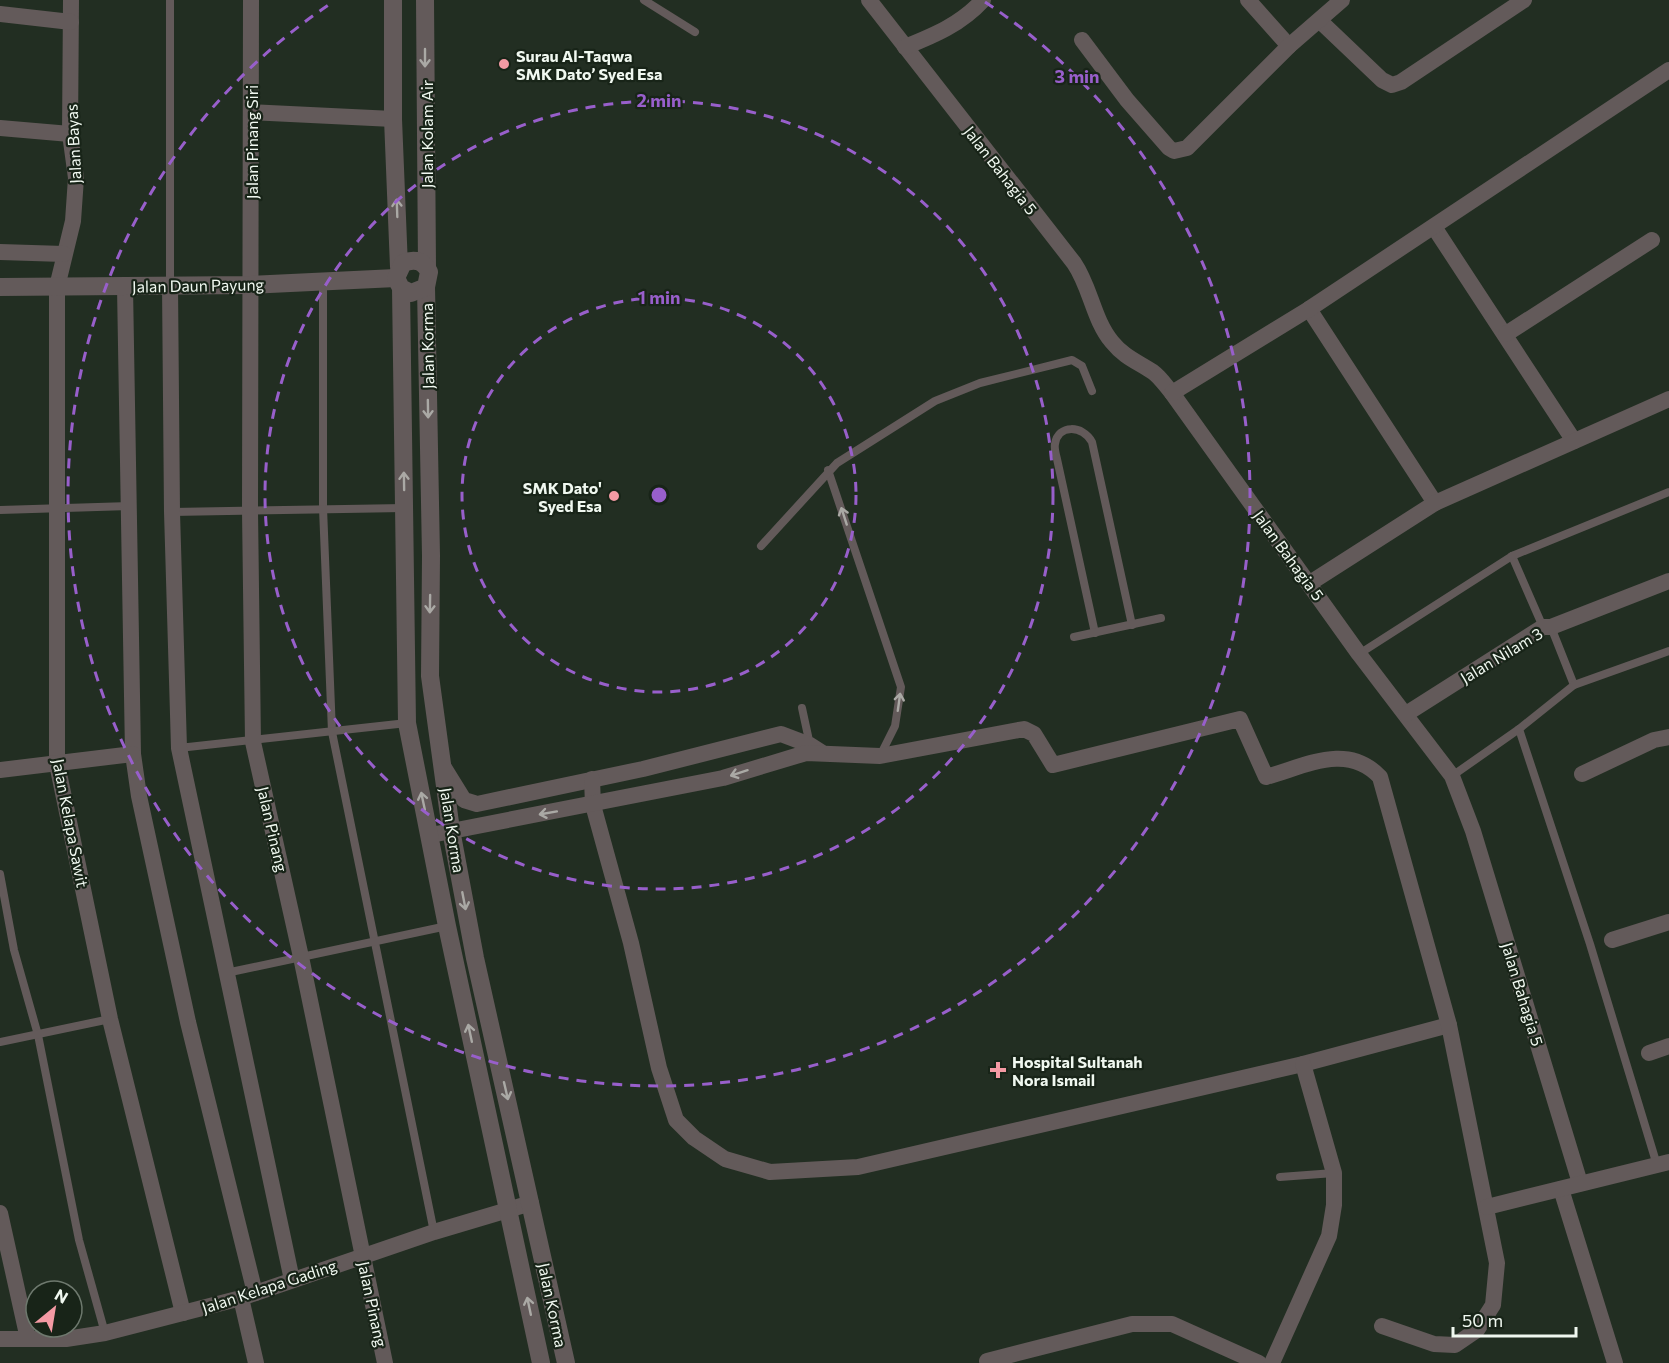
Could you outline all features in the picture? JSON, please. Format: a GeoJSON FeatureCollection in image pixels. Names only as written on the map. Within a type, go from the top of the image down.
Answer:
{"type":"FeatureCollection","features":[{"type":"Feature","properties":{"kind":"street","name":"Jalan Bayas"},"geometry":{"type":"LineString","coordinates":[[57,287],[63,254],[73,221],[76,178],[70,134],[71,0]]}},
{"type":"Feature","properties":{"kind":"street","name":"Jalan Pinang Siri"},"geometry":{"type":"LineString","coordinates":[[251,0],[251,285]]}},
{"type":"Feature","properties":{"kind":"street","name":"Jalan Kolam Air"},"geometry":{"type":"LineString","coordinates":[[393,0],[393,119],[399,277]]}},
{"type":"Feature","properties":{"kind":"street","name":"Jalan Kolam Air"},"geometry":{"type":"LineString","coordinates":[[425,0],[427,268],[429,278],[426,287]]}},
{"type":"Feature","properties":{"kind":"street","name":"Jalan Bahagia 5"},"geometry":{"type":"LineString","coordinates":[[869,0],[1074,263],[1088,286],[1099,322],[1111,342],[1127,358],[1155,373],[1172,393],[1359,654],[1452,776],[1473,831],[1580,1183]]}},
{"type":"Feature","properties":{"kind":"street"},"geometry":{"type":"LineString","coordinates":[[905,46],[943,32],[969,15],[982,0]]}},
{"type":"Feature","properties":{"kind":"street"},"geometry":{"type":"LineString","coordinates":[[1248,0],[1289,46]]}},
{"type":"Feature","properties":{"kind":"street"},"geometry":{"type":"LineString","coordinates":[[1082,40],[1127,100],[1174,151],[1187,148],[1289,46],[1342,0]]}},
{"type":"Feature","properties":{"kind":"street"},"geometry":{"type":"LineString","coordinates":[[1320,21],[1383,80],[1392,85],[1524,0]]}},
{"type":"Feature","properties":{"kind":"street"},"geometry":{"type":"LineString","coordinates":[[0,14],[71,22]]}},
{"type":"Feature","properties":{"kind":"street"},"geometry":{"type":"LineString","coordinates":[[1172,393],[1309,309],[1669,70]]}},
{"type":"Feature","properties":{"kind":"street"},"geometry":{"type":"LineString","coordinates":[[251,112],[393,119]]}},
{"type":"Feature","properties":{"kind":"street"},"geometry":{"type":"LineString","coordinates":[[0,128],[70,134]]}},
{"type":"Feature","properties":{"kind":"street"},"geometry":{"type":"LineString","coordinates":[[1434,227],[1574,441]]}},
{"type":"Feature","properties":{"kind":"street"},"geometry":{"type":"LineString","coordinates":[[1506,334],[1652,240]]}},
{"type":"Feature","properties":{"kind":"street"},"geometry":{"type":"LineString","coordinates":[[0,252],[63,254]]}},
{"type":"Feature","properties":{"kind":"street"},"geometry":{"type":"LineString","coordinates":[[426,287],[417,293],[399,277],[414,260],[427,268]]}},
{"type":"Feature","properties":{"kind":"street","name":"Jalan Daun Payung"},"geometry":{"type":"LineString","coordinates":[[0,287],[251,285],[399,277]]}},
{"type":"Feature","properties":{"kind":"street","name":"Jalan Korma"},"geometry":{"type":"LineString","coordinates":[[399,277],[405,508],[407,723],[447,926],[541,1363]]}},
{"type":"Feature","properties":{"kind":"street"},"geometry":{"type":"LineString","coordinates":[[170,285],[172,512],[179,748],[292,1280]]}},
{"type":"Feature","properties":{"kind":"street","name":"Jalan Pinang"},"geometry":{"type":"LineString","coordinates":[[251,285],[250,511],[254,742],[385,1363]]}},
{"type":"Feature","properties":{"kind":"street"},"geometry":{"type":"LineString","coordinates":[[125,286],[133,754],[139,796],[248,1295],[256,1363]]}},
{"type":"Feature","properties":{"kind":"street","name":"Jalan Kelapa Sawit"},"geometry":{"type":"LineString","coordinates":[[57,287],[57,764],[110,1019],[183,1313]]}},
{"type":"Feature","properties":{"kind":"street","name":"Jalan Korma"},"geometry":{"type":"LineString","coordinates":[[426,287],[431,556],[430,676],[451,830],[475,958],[566,1363]]}},
{"type":"Feature","properties":{"kind":"street"},"geometry":{"type":"LineString","coordinates":[[1309,309],[1435,503]]}},
{"type":"Feature","properties":{"kind":"street"},"geometry":{"type":"LineString","coordinates":[[1310,583],[1435,503],[1669,399]]}},
{"type":"Feature","properties":{"kind":"street","name":"Jalan Nilam 3"},"geometry":{"type":"LineString","coordinates":[[1406,714],[1547,627],[1669,581]]}},
{"type":"Feature","properties":{"kind":"street"},"geometry":{"type":"LineString","coordinates":[[430,835],[723,778],[814,751],[880,756],[1024,729],[1034,734],[1053,765],[1240,719],[1266,777],[1337,757],[1369,765],[1380,777],[1449,1025],[1497,1263],[1493,1305],[1477,1330],[1455,1345],[1434,1344],[1382,1326]]}},
{"type":"Feature","properties":{"kind":"street"},"geometry":{"type":"LineString","coordinates":[[443,766],[464,800],[477,804],[631,771],[781,734],[814,751]]}},
{"type":"Feature","properties":{"kind":"street"},"geometry":{"type":"LineString","coordinates":[[1582,774],[1654,740],[1669,737]]}},
{"type":"Feature","properties":{"kind":"street"},"geometry":{"type":"LineString","coordinates":[[0,770],[133,754]]}},
{"type":"Feature","properties":{"kind":"street"},"geometry":{"type":"LineString","coordinates":[[631,771],[635,795]]}},
{"type":"Feature","properties":{"kind":"street"},"geometry":{"type":"LineString","coordinates":[[592,779],[592,805],[631,943],[667,1096],[676,1120],[694,1138],[725,1159],[770,1172],[858,1167],[1303,1064],[1449,1025]]}},
{"type":"Feature","properties":{"kind":"street"},"geometry":{"type":"LineString","coordinates":[[1612,940],[1669,922]]}},
{"type":"Feature","properties":{"kind":"street"},"geometry":{"type":"LineString","coordinates":[[1648,1053],[1669,1046]]}},
{"type":"Feature","properties":{"kind":"street"},"geometry":{"type":"LineString","coordinates":[[1272,1363],[1329,1236],[1334,1205],[1334,1173],[1303,1064]]}},
{"type":"Feature","properties":{"kind":"street"},"geometry":{"type":"LineString","coordinates":[[1487,1208],[1663,1163]]}},
{"type":"Feature","properties":{"kind":"street"},"geometry":{"type":"LineString","coordinates":[[1561,1189],[1615,1363]]}},
{"type":"Feature","properties":{"kind":"street","name":"Jalan Kelapa Gading"},"geometry":{"type":"LineString","coordinates":[[84,1336],[105,1333],[248,1295],[434,1232],[531,1203]]}},
{"type":"Feature","properties":{"kind":"street"},"geometry":{"type":"LineString","coordinates":[[0,1213],[24,1321]]}},
{"type":"Feature","properties":{"kind":"street"},"geometry":{"type":"LineString","coordinates":[[987,1361],[1132,1324],[1172,1324],[1259,1363]]}},
{"type":"Feature","properties":{"kind":"street","name":"Jalan Kelapa Gading"},"geometry":{"type":"LineString","coordinates":[[0,1340],[28,1339]]}},
{"type":"Feature","properties":{"kind":"lane"},"geometry":{"type":"LineString","coordinates":[[170,0],[170,285]]}},
{"type":"Feature","properties":{"kind":"lane"},"geometry":{"type":"LineString","coordinates":[[644,0],[695,32]]}},
{"type":"Feature","properties":{"kind":"lane"},"geometry":{"type":"LineString","coordinates":[[323,282],[323,508],[332,732],[434,1232]]}},
{"type":"Feature","properties":{"kind":"lane"},"geometry":{"type":"LineString","coordinates":[[761,546],[828,470],[935,401],[980,383],[1072,360],[1082,366],[1092,390]]}},
{"type":"Feature","properties":{"kind":"lane"},"geometry":{"type":"LineString","coordinates":[[1095,633],[1056,452],[1055,444],[1058,435],[1067,430],[1079,429],[1087,433],[1092,442],[1132,624]]}},
{"type":"Feature","properties":{"kind":"lane"},"geometry":{"type":"LineString","coordinates":[[828,470],[901,687],[895,726],[880,756]]}},
{"type":"Feature","properties":{"kind":"lane"},"geometry":{"type":"LineString","coordinates":[[1359,654],[1512,556],[1669,492]]}},
{"type":"Feature","properties":{"kind":"lane"},"geometry":{"type":"LineString","coordinates":[[0,510],[130,506]]}},
{"type":"Feature","properties":{"kind":"lane"},"geometry":{"type":"LineString","coordinates":[[172,512],[405,508]]}},
{"type":"Feature","properties":{"kind":"lane"},"geometry":{"type":"LineString","coordinates":[[1512,556],[1574,685]]}},
{"type":"Feature","properties":{"kind":"lane"},"geometry":{"type":"LineString","coordinates":[[1074,637],[1161,618]]}},
{"type":"Feature","properties":{"kind":"lane"},"geometry":{"type":"LineString","coordinates":[[1452,776],[1519,729],[1574,685],[1669,651]]}},
{"type":"Feature","properties":{"kind":"lane"},"geometry":{"type":"LineString","coordinates":[[802,708],[814,751]]}},
{"type":"Feature","properties":{"kind":"lane"},"geometry":{"type":"LineString","coordinates":[[179,748],[254,742],[407,723]]}},
{"type":"Feature","properties":{"kind":"lane"},"geometry":{"type":"LineString","coordinates":[[1519,729],[1663,1163]]}},
{"type":"Feature","properties":{"kind":"lane"},"geometry":{"type":"LineString","coordinates":[[0,874],[14,950],[38,1035],[79,1240],[105,1333]]}},
{"type":"Feature","properties":{"kind":"lane"},"geometry":{"type":"LineString","coordinates":[[226,973],[447,926]]}},
{"type":"Feature","properties":{"kind":"lane"},"geometry":{"type":"LineString","coordinates":[[0,1042],[110,1019]]}},
{"type":"Feature","properties":{"kind":"lane"},"geometry":{"type":"LineString","coordinates":[[1280,1177],[1334,1173]]}},
{"type":"Feature","properties":{"kind":"place","name":"Surau Al-Taqwa SMK Dato’ Syed Esa"},"geometry":{"type":"Point","coordinates":[504,64]}},
{"type":"Feature","properties":{"kind":"place","name":"SMK Dato' Syed Esa"},"geometry":{"type":"Point","coordinates":[614,496]}},
{"type":"Feature","properties":{"kind":"place","name":"Hospital Sultanah Nora Ismail"},"geometry":{"type":"Point","coordinates":[998,1070]}}]}
